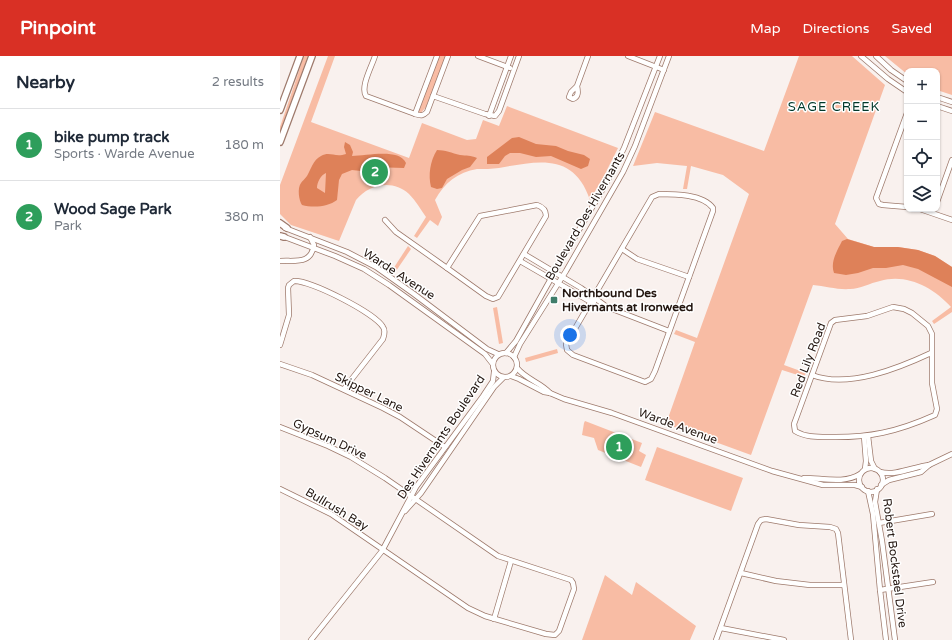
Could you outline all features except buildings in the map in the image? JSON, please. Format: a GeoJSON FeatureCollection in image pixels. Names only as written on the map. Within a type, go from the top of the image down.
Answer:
{"type":"FeatureCollection","features":[{"type":"Feature","properties":{"kind":"main road"},"geometry":{"type":"LineString","coordinates":[[280,110],[300,56]]}},
{"type":"Feature","properties":{"kind":"main road"},"geometry":{"type":"LineString","coordinates":[[280,142],[312,56]]}},
{"type":"Feature","properties":{"kind":"main road"},"geometry":{"type":"LineString","coordinates":[[280,224],[287,228]]}},
{"type":"Feature","properties":{"kind":"street"},"geometry":{"type":"LineString","coordinates":[[375,56],[364,85],[363,91],[366,96],[421,116],[427,112],[448,56]]}},
{"type":"Feature","properties":{"kind":"street"},"geometry":{"type":"LineString","coordinates":[[415,114],[437,56]]}},
{"type":"Feature","properties":{"kind":"street"},"geometry":{"type":"LineString","coordinates":[[478,56],[514,70]]}},
{"type":"Feature","properties":{"kind":"street"},"geometry":{"type":"LineString","coordinates":[[489,116],[511,56]]}},
{"type":"Feature","properties":{"kind":"street"},"geometry":{"type":"LineString","coordinates":[[433,96],[489,116],[495,116],[499,111],[519,56]]}},
{"type":"Feature","properties":{"kind":"street"},"geometry":{"type":"LineString","coordinates":[[577,86],[588,56]]}},
{"type":"Feature","properties":{"kind":"street"},"geometry":{"type":"LineString","coordinates":[[628,56],[664,70]]}},
{"type":"Feature","properties":{"kind":"street","name":"Boulevard Des Hivernants"},"geometry":{"type":"LineString","coordinates":[[506,353],[516,341],[618,162],[660,56]]}},
{"type":"Feature","properties":{"kind":"street","name":"Boulevard Des Hivernants"},"geometry":{"type":"LineString","coordinates":[[514,357],[520,344],[558,284],[609,198],[630,158],[669,56]]}},
{"type":"Feature","properties":{"kind":"street"},"geometry":{"type":"LineString","coordinates":[[861,56],[888,79],[904,90]]}},
{"type":"Feature","properties":{"kind":"street"},"geometry":{"type":"LineString","coordinates":[[876,56],[904,80]]}},
{"type":"Feature","properties":{"kind":"street"},"geometry":{"type":"LineString","coordinates":[[940,97],[952,102]]}},
{"type":"Feature","properties":{"kind":"street"},"geometry":{"type":"LineString","coordinates":[[940,107],[952,111]]}},
{"type":"Feature","properties":{"kind":"street"},"geometry":{"type":"LineString","coordinates":[[904,121],[876,198],[879,204],[904,207]]}},
{"type":"Feature","properties":{"kind":"street"},"geometry":{"type":"LineString","coordinates":[[940,194],[952,160]]}},
{"type":"Feature","properties":{"kind":"street"},"geometry":{"type":"LineString","coordinates":[[681,194],[702,200],[711,205],[712,211],[670,331],[653,376],[649,381],[643,382],[586,360],[570,353],[567,350],[566,344],[622,249],[652,197],[655,195],[681,194]]}},
{"type":"Feature","properties":{"kind":"street"},"geometry":{"type":"LineString","coordinates":[[385,220],[396,232],[486,296],[493,299],[498,297],[520,261],[546,216],[545,210],[537,205],[480,216],[447,268]]}},
{"type":"Feature","properties":{"kind":"street"},"geometry":{"type":"LineString","coordinates":[[936,212],[952,220]]}},
{"type":"Feature","properties":{"kind":"street","name":"Warde Avenue"},"geometry":{"type":"LineString","coordinates":[[287,228],[347,252],[376,267],[487,349],[498,354]]}},
{"type":"Feature","properties":{"kind":"street","name":"Warde Avenue"},"geometry":{"type":"LineString","coordinates":[[281,236],[351,263],[389,284],[485,354],[492,363]]}},
{"type":"Feature","properties":{"kind":"street"},"geometry":{"type":"LineString","coordinates":[[280,261],[300,261],[308,258],[314,248],[314,243],[310,237]]}},
{"type":"Feature","properties":{"kind":"street"},"geometry":{"type":"LineString","coordinates":[[622,249],[637,259],[689,277]]}},
{"type":"Feature","properties":{"kind":"street"},"geometry":{"type":"LineString","coordinates":[[524,254],[562,277],[592,299]]}},
{"type":"Feature","properties":{"kind":"street"},"geometry":{"type":"LineString","coordinates":[[520,261],[558,284],[613,310],[670,331]]}},
{"type":"Feature","properties":{"kind":"street"},"geometry":{"type":"LineString","coordinates":[[280,345],[289,315],[288,285],[294,281],[304,283],[332,294],[369,315],[384,328],[385,332],[383,339],[344,389]]}},
{"type":"Feature","properties":{"kind":"street","name":"Red Lily Road"},"geometry":{"type":"LineString","coordinates":[[893,307],[904,309],[912,313],[928,326],[932,334],[931,353],[932,383],[938,409],[935,415],[911,426],[866,436],[816,436],[802,435],[795,431],[794,424],[831,323],[835,320],[867,316],[893,307]]}},
{"type":"Feature","properties":{"kind":"street"},"geometry":{"type":"LineString","coordinates":[[506,353],[514,357],[517,362],[517,368],[511,376],[503,378],[494,372],[492,363],[498,354],[506,353]]}},
{"type":"Feature","properties":{"kind":"street"},"geometry":{"type":"LineString","coordinates":[[812,375],[836,379],[855,378],[878,374],[906,365],[931,353]]}},
{"type":"Feature","properties":{"kind":"street","name":"Skipper Lane"},"geometry":{"type":"LineString","coordinates":[[280,364],[312,375],[344,389],[400,417],[444,447]]}},
{"type":"Feature","properties":{"kind":"street","name":"Warde Avenue"},"geometry":{"type":"LineString","coordinates":[[517,368],[522,374],[546,388],[550,393]]}},
{"type":"Feature","properties":{"kind":"street","name":"Des Hivernants Boulevard"},"geometry":{"type":"LineString","coordinates":[[311,640],[382,551],[411,496],[444,447],[486,392],[494,372]]}},
{"type":"Feature","properties":{"kind":"street","name":"Warde Avenue"},"geometry":{"type":"LineString","coordinates":[[511,376],[544,392],[619,416],[766,469],[823,484],[855,485],[862,487]]}},
{"type":"Feature","properties":{"kind":"street","name":"Des Hivernants Boulevard"},"geometry":{"type":"LineString","coordinates":[[402,514],[416,500],[494,387],[503,378]]}},
{"type":"Feature","properties":{"kind":"street","name":"Gypsum Drive"},"geometry":{"type":"LineString","coordinates":[[280,427],[328,446],[385,478],[489,551],[511,561],[568,578],[574,583],[574,589],[559,631],[555,635],[546,634],[494,619]]}},
{"type":"Feature","properties":{"kind":"street"},"geometry":{"type":"LineString","coordinates":[[866,436],[875,469]]}},
{"type":"Feature","properties":{"kind":"street"},"geometry":{"type":"LineString","coordinates":[[865,470],[866,436]]}},
{"type":"Feature","properties":{"kind":"street"},"geometry":{"type":"LineString","coordinates":[[929,465],[896,472],[880,472],[875,469],[868,468],[860,474],[859,482],[862,487],[868,491],[877,490],[881,485],[889,480],[922,472],[929,465],[952,454]]}},
{"type":"Feature","properties":{"kind":"street"},"geometry":{"type":"LineString","coordinates":[[880,472],[882,476],[881,485]]}},
{"type":"Feature","properties":{"kind":"street","name":"Warde Avenue"},"geometry":{"type":"LineString","coordinates":[[800,478],[848,479],[860,474]]}},
{"type":"Feature","properties":{"kind":"street","name":"Bullrush Bay"},"geometry":{"type":"LineString","coordinates":[[280,489],[331,514],[359,532],[382,551],[464,606],[494,619]]}},
{"type":"Feature","properties":{"kind":"street","name":"Robert Bockstael Drive"},"geometry":{"type":"LineString","coordinates":[[877,490],[876,502],[889,590],[894,640]]}},
{"type":"Feature","properties":{"kind":"street","name":"Robert Bockstael Drive"},"geometry":{"type":"LineString","coordinates":[[868,491],[873,514],[886,640]]}},
{"type":"Feature","properties":{"kind":"street"},"geometry":{"type":"LineString","coordinates":[[879,523],[932,514]]}},
{"type":"Feature","properties":{"kind":"street"},"geometry":{"type":"LineString","coordinates":[[716,640],[758,524],[761,520],[766,519],[799,525],[830,527],[836,529],[838,533],[850,640]]}},
{"type":"Feature","properties":{"kind":"street"},"geometry":{"type":"LineString","coordinates":[[494,619],[511,561]]}},
{"type":"Feature","properties":{"kind":"street"},"geometry":{"type":"LineString","coordinates":[[741,572],[776,581],[810,585],[844,585]]}},
{"type":"Feature","properties":{"kind":"street"},"geometry":{"type":"LineString","coordinates":[[880,590],[889,590],[933,582]]}},
{"type":"Feature","properties":{"kind":"street"},"geometry":{"type":"LineString","coordinates":[[721,628],[784,640]]}},
{"type":"Feature","properties":{"kind":"shaded area"},"geometry":{"type":"Polygon","coordinates":[[[304,56],[308,56],[280,132],[280,127],[304,56]]]}},
{"type":"Feature","properties":{"kind":"shaded area"},"geometry":{"type":"Polygon","coordinates":[[[328,56],[335,56],[311,122],[409,158],[422,123],[467,140],[476,139],[483,120],[499,126],[507,106],[618,148],[590,200],[583,185],[575,174],[564,167],[553,163],[527,163],[470,170],[452,179],[443,188],[435,200],[442,217],[438,226],[430,220],[417,238],[414,236],[426,217],[409,194],[403,189],[396,186],[381,185],[368,190],[356,200],[339,241],[291,225],[280,214],[280,185],[328,56]]]}},
{"type":"Feature","properties":{"kind":"shaded area"},"geometry":{"type":"Polygon","coordinates":[[[439,56],[446,56],[426,107],[421,113],[418,112],[439,56]]]}},
{"type":"Feature","properties":{"kind":"shaded area"},"geometry":{"type":"Polygon","coordinates":[[[799,56],[852,56],[885,85],[835,224],[848,239],[874,247],[898,247],[918,250],[935,256],[952,267],[952,312],[934,324],[932,321],[951,307],[936,293],[909,280],[890,279],[850,289],[813,285],[784,365],[806,373],[804,377],[782,370],[751,455],[666,424],[695,342],[674,334],[676,330],[697,338],[749,194],[723,175],[691,166],[687,189],[683,189],[687,166],[657,163],[633,166],[655,112],[764,151],[799,56]]]}},
{"type":"Feature","properties":{"kind":"shaded area"},"geometry":{"type":"Polygon","coordinates":[[[885,56],[952,56],[952,95],[940,91],[940,68],[904,68],[904,72],[885,56]]]}},
{"type":"Feature","properties":{"kind":"shaded area"},"geometry":{"type":"Polygon","coordinates":[[[519,137],[536,144],[556,146],[584,155],[590,159],[588,166],[581,169],[551,156],[536,157],[520,153],[510,153],[505,156],[499,164],[487,164],[487,157],[512,138],[519,137]]]}},
{"type":"Feature","properties":{"kind":"shaded area"},"geometry":{"type":"Polygon","coordinates":[[[345,142],[350,145],[353,152],[352,156],[390,154],[402,158],[406,163],[404,168],[372,167],[361,171],[352,170],[342,174],[339,180],[337,200],[320,206],[302,205],[300,201],[299,188],[301,182],[307,176],[314,162],[324,155],[346,154],[344,147],[345,142]],[[326,173],[322,175],[317,188],[325,193],[326,173]]]}},
{"type":"Feature","properties":{"kind":"shaded area"},"geometry":{"type":"Polygon","coordinates":[[[437,150],[477,158],[470,167],[447,179],[442,188],[437,189],[431,187],[430,168],[437,150]]]}},
{"type":"Feature","properties":{"kind":"shaded area"},"geometry":{"type":"Polygon","coordinates":[[[847,239],[874,247],[898,247],[918,250],[935,256],[952,267],[952,287],[918,269],[903,265],[886,268],[873,268],[846,275],[834,273],[833,265],[835,257],[842,241],[847,239]]]}},
{"type":"Feature","properties":{"kind":"shaded area"},"geometry":{"type":"Polygon","coordinates":[[[408,246],[411,249],[396,271],[393,269],[408,246]]]}},
{"type":"Feature","properties":{"kind":"shaded area"},"geometry":{"type":"Polygon","coordinates":[[[497,307],[503,343],[499,344],[493,308],[497,307]]]}},
{"type":"Feature","properties":{"kind":"shaded area"},"geometry":{"type":"Polygon","coordinates":[[[557,349],[558,353],[526,362],[525,358],[557,349]]]}},
{"type":"Feature","properties":{"kind":"shaded area"},"geometry":{"type":"Polygon","coordinates":[[[585,421],[642,443],[639,451],[646,455],[641,467],[598,450],[594,438],[582,435],[585,421]]]}},
{"type":"Feature","properties":{"kind":"shaded area"},"geometry":{"type":"Polygon","coordinates":[[[657,447],[743,478],[731,511],[645,480],[657,447]]]}},
{"type":"Feature","properties":{"kind":"shaded area"},"geometry":{"type":"Polygon","coordinates":[[[605,575],[632,595],[636,582],[696,626],[690,640],[582,640],[605,575]]]}},
{"type":"Feature","properties":{"kind":"place","name":"Wood Sage Park"},"geometry":{"type":"Point","coordinates":[375,172]}},
{"type":"Feature","properties":{"kind":"place","name":"Northbound Des Hivernants at Ironweed"},"geometry":{"type":"Point","coordinates":[554,300]}},
{"type":"Feature","properties":{"kind":"place","name":"bike pump track"},"geometry":{"type":"Point","coordinates":[619,447]}},
{"type":"Feature","properties":{"kind":"district","name":"SAGE CREEK"},"geometry":{"type":"Point","coordinates":[834,107]}}]}
